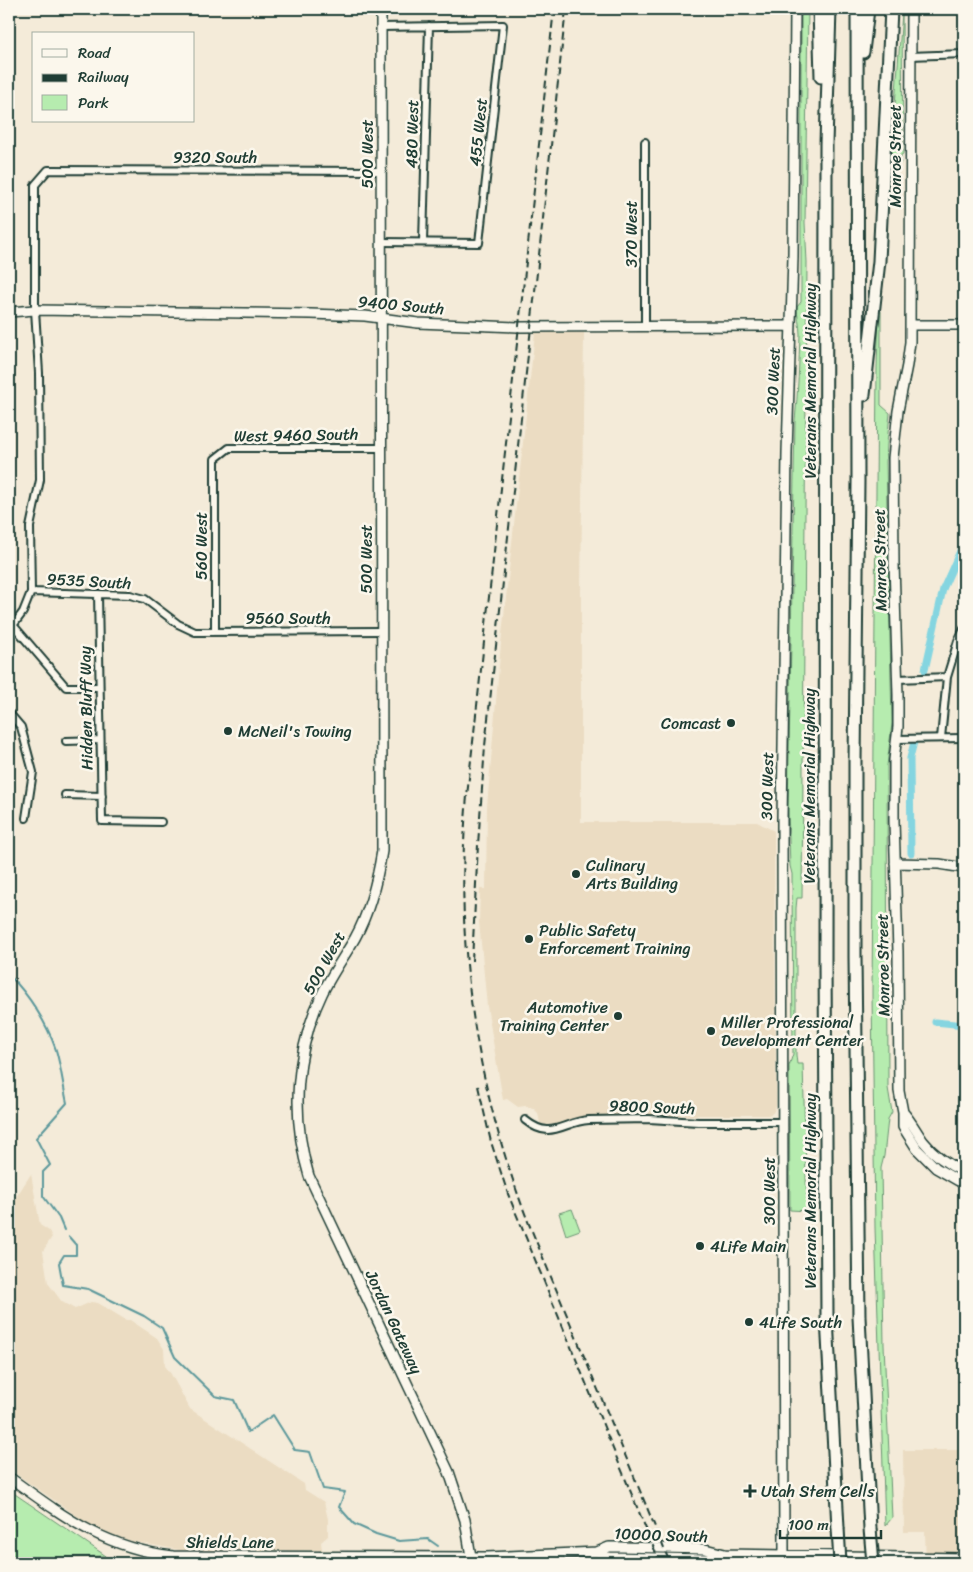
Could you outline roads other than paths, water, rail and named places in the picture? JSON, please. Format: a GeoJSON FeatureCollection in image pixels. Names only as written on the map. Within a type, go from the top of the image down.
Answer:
{"type":"FeatureCollection","features":[{"type":"Feature","properties":{"kind":"highway"},"geometry":{"type":"LineString","coordinates":[[819,9],[820,68],[826,144]]}},
{"type":"Feature","properties":{"kind":"highway","name":"Veterans Memorial Highway"},"geometry":{"type":"LineString","coordinates":[[830,9],[826,144],[824,962],[827,1318],[840,1563]]}},
{"type":"Feature","properties":{"kind":"highway"},"geometry":{"type":"LineString","coordinates":[[857,9],[858,481],[855,957],[859,1317],[873,1563]]}},
{"type":"Feature","properties":{"kind":"highway"},"geometry":{"type":"LineString","coordinates":[[857,116],[868,9]]}},
{"type":"Feature","properties":{"kind":"highway"},"geometry":{"type":"LineString","coordinates":[[858,481],[879,261],[891,9]]}},
{"type":"Feature","properties":{"kind":"street","name":"500 West"},"geometry":{"type":"LineString","coordinates":[[297,1092],[302,1056],[313,1014],[331,977],[364,919],[378,874],[382,852],[381,9]]}},
{"type":"Feature","properties":{"kind":"street","name":"300 West"},"geometry":{"type":"LineString","coordinates":[[784,1559],[782,821],[786,452],[793,228],[795,9]]}},
{"type":"Feature","properties":{"kind":"street","name":"Monroe Street"},"geometry":{"type":"LineString","coordinates":[[911,9],[911,325],[908,365],[898,411],[894,443],[894,563],[898,679],[898,713],[894,760],[894,864],[898,952],[899,1084],[903,1127],[916,1149],[936,1168],[964,1184]]}},
{"type":"Feature","properties":{"kind":"street","name":"455 West"},"geometry":{"type":"LineString","coordinates":[[424,242],[479,243],[503,25],[429,26]]}},
{"type":"Feature","properties":{"kind":"street"},"geometry":{"type":"LineString","coordinates":[[381,27],[429,26]]}},
{"type":"Feature","properties":{"kind":"street","name":"480 West"},"geometry":{"type":"LineString","coordinates":[[424,242],[429,26]]}},
{"type":"Feature","properties":{"kind":"street"},"geometry":{"type":"LineString","coordinates":[[910,56],[964,54]]}},
{"type":"Feature","properties":{"kind":"street","name":"370 West"},"geometry":{"type":"LineString","coordinates":[[645,142],[645,326]]}},
{"type":"Feature","properties":{"kind":"street","name":"9320 South"},"geometry":{"type":"LineString","coordinates":[[35,310],[35,186],[48,170],[382,171]]}},
{"type":"Feature","properties":{"kind":"street"},"geometry":{"type":"LineString","coordinates":[[382,242],[424,242]]}},
{"type":"Feature","properties":{"kind":"street"},"geometry":{"type":"LineString","coordinates":[[35,310],[39,374],[40,480],[30,527],[31,592],[23,612],[10,626],[66,687],[100,687]]}},
{"type":"Feature","properties":{"kind":"street","name":"9400 South"},"geometry":{"type":"LineString","coordinates":[[9,312],[35,310],[270,312],[365,316],[418,322],[518,327],[790,326]]}},
{"type":"Feature","properties":{"kind":"street"},"geometry":{"type":"LineString","coordinates":[[911,325],[964,325]]}},
{"type":"Feature","properties":{"kind":"street","name":"West 9460 South"},"geometry":{"type":"LineString","coordinates":[[215,459],[229,448],[381,448]]}},
{"type":"Feature","properties":{"kind":"street","name":"560 West"},"geometry":{"type":"LineString","coordinates":[[215,459],[215,632]]}},
{"type":"Feature","properties":{"kind":"street","name":"9535 South"},"geometry":{"type":"LineString","coordinates":[[31,592],[130,594],[145,599],[178,624],[195,632]]}},
{"type":"Feature","properties":{"kind":"street","name":"Hidden Bluff Way"},"geometry":{"type":"LineString","coordinates":[[98,594],[102,821],[161,822]]}},
{"type":"Feature","properties":{"kind":"street"},"geometry":{"type":"LineString","coordinates":[[941,738],[947,677],[958,640],[964,629]]}},
{"type":"Feature","properties":{"kind":"street","name":"9560 South"},"geometry":{"type":"LineString","coordinates":[[195,632],[382,631]]}},
{"type":"Feature","properties":{"kind":"street"},"geometry":{"type":"LineString","coordinates":[[898,679],[947,677]]}},
{"type":"Feature","properties":{"kind":"street"},"geometry":{"type":"LineString","coordinates":[[9,713],[21,727],[33,772],[26,818]]}},
{"type":"Feature","properties":{"kind":"street"},"geometry":{"type":"LineString","coordinates":[[896,739],[964,738]]}},
{"type":"Feature","properties":{"kind":"street"},"geometry":{"type":"LineString","coordinates":[[66,741],[100,740]]}},
{"type":"Feature","properties":{"kind":"street"},"geometry":{"type":"LineString","coordinates":[[65,795],[102,796]]}},
{"type":"Feature","properties":{"kind":"street"},"geometry":{"type":"LineString","coordinates":[[894,864],[939,864],[964,868]]}},
{"type":"Feature","properties":{"kind":"street","name":"Jordan Gateway"},"geometry":{"type":"LineString","coordinates":[[297,1092],[299,1140],[309,1176],[448,1472],[465,1520],[472,1560]]}},
{"type":"Feature","properties":{"kind":"street","name":"Monroe Street"},"geometry":{"type":"LineString","coordinates":[[903,1112],[932,1151],[952,1166],[964,1172]]}},
{"type":"Feature","properties":{"kind":"street","name":"9800 South"},"geometry":{"type":"LineString","coordinates":[[524,1120],[541,1130],[560,1129],[580,1121],[589,1120],[649,1119],[698,1122],[784,1122]]}},
{"type":"Feature","properties":{"kind":"street","name":"Shields Lane"},"geometry":{"type":"LineString","coordinates":[[9,1477],[87,1530],[114,1543],[148,1553],[192,1557],[472,1560]]}},
{"type":"Feature","properties":{"kind":"street","name":"10000 South"},"geometry":{"type":"LineString","coordinates":[[472,1560],[597,1552],[609,1547],[705,1549],[725,1554],[784,1559],[964,1558]]}},
{"type":"Feature","properties":{"kind":"waterway"},"geometry":{"type":"LineString","coordinates":[[925,670],[943,589],[964,542]]}},
{"type":"Feature","properties":{"kind":"waterway"},"geometry":{"type":"LineString","coordinates":[[911,853],[910,758],[914,742]]}},
{"type":"Feature","properties":{"kind":"waterway"},"geometry":{"type":"LineString","coordinates":[[9,975],[30,1000],[42,1020],[56,1050],[59,1063],[67,1103],[36,1138],[50,1165],[43,1172],[43,1196],[59,1218],[64,1230]]}},
{"type":"Feature","properties":{"kind":"waterway"},"geometry":{"type":"LineString","coordinates":[[935,1022],[964,1025]]}},
{"type":"Feature","properties":{"kind":"waterway"},"geometry":{"type":"LineString","coordinates":[[69,1237],[76,1245],[76,1255],[64,1255],[59,1263],[63,1285],[88,1289],[144,1316],[162,1328],[175,1357],[215,1396],[234,1400],[248,1432],[273,1415],[295,1450],[310,1452],[323,1489],[345,1492],[339,1507],[354,1524],[376,1534],[399,1541],[428,1539],[438,1546]]}},
{"type":"Feature","properties":{"kind":"railway"},"geometry":{"type":"LineString","coordinates":[[554,9],[467,796],[464,852],[467,961],[482,1067],[510,1172],[529,1224],[670,1563]]}},
{"type":"Feature","properties":{"kind":"railway"},"geometry":{"type":"LineString","coordinates":[[472,961],[485,746],[566,9]]}},
{"type":"Feature","properties":{"kind":"railway"},"geometry":{"type":"LineString","coordinates":[[478,1086],[491,1142],[508,1194],[660,1563]]}},
{"type":"Feature","properties":{"kind":"place","name":"Comcast"},"geometry":{"type":"Point","coordinates":[731,723]}},
{"type":"Feature","properties":{"kind":"place","name":"McNeil's Towing"},"geometry":{"type":"Point","coordinates":[228,731]}},
{"type":"Feature","properties":{"kind":"place","name":"Culinary Arts Building"},"geometry":{"type":"Point","coordinates":[576,874]}},
{"type":"Feature","properties":{"kind":"place","name":"Public Safety Enforcement Training"},"geometry":{"type":"Point","coordinates":[529,939]}},
{"type":"Feature","properties":{"kind":"place","name":"Automotive Training Center"},"geometry":{"type":"Point","coordinates":[618,1016]}},
{"type":"Feature","properties":{"kind":"place","name":"Miller Professional Development Center"},"geometry":{"type":"Point","coordinates":[711,1031]}},
{"type":"Feature","properties":{"kind":"place","name":"4Life Main"},"geometry":{"type":"Point","coordinates":[700,1246]}},
{"type":"Feature","properties":{"kind":"place","name":"4Life South"},"geometry":{"type":"Point","coordinates":[749,1322]}},
{"type":"Feature","properties":{"kind":"place","name":"Utah Stem Cells"},"geometry":{"type":"Point","coordinates":[750,1491]}}]}
